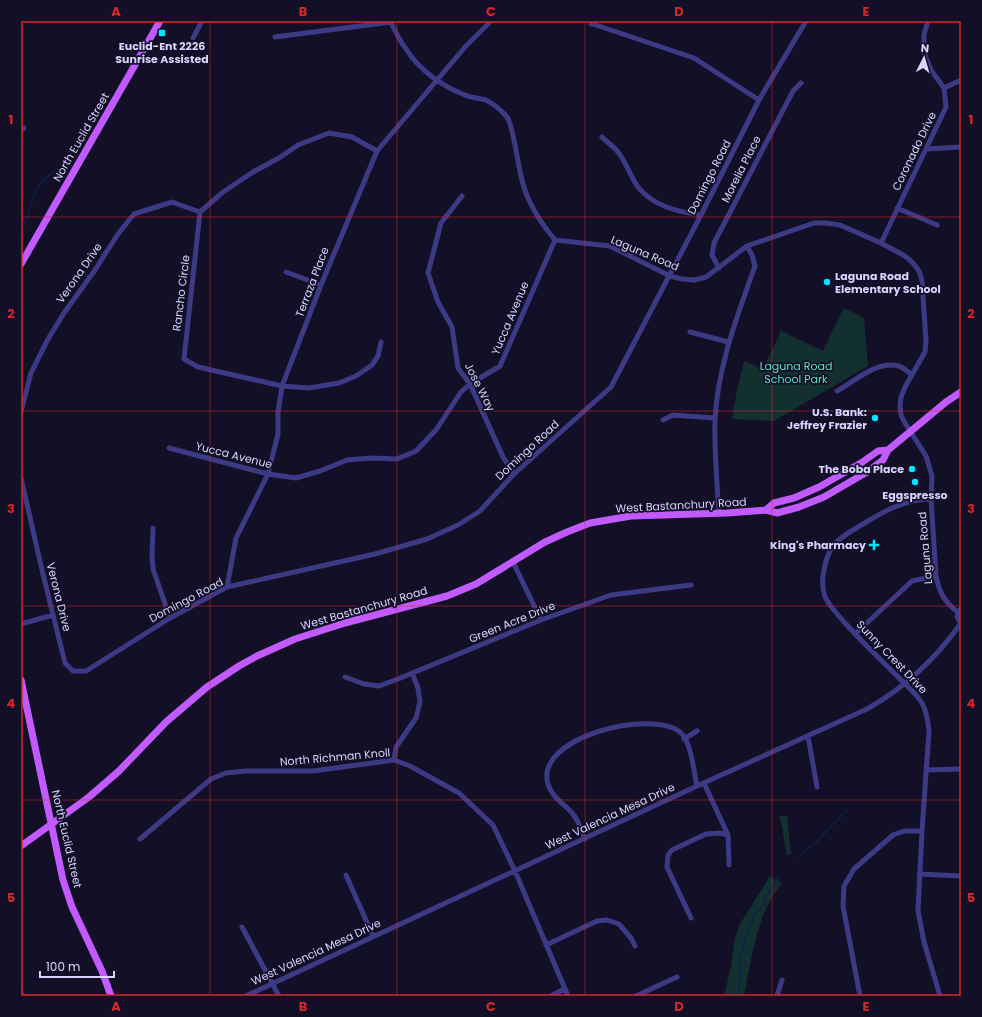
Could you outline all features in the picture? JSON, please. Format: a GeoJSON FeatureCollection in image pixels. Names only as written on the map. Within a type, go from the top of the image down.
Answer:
{"type":"FeatureCollection","features":[{"type":"Feature","properties":{"kind":"main road","name":"North Euclid Street"},"geometry":{"type":"LineString","coordinates":[[21,264],[160,21]]}},
{"type":"Feature","properties":{"kind":"main road","name":"West Bastanchury Road"},"geometry":{"type":"LineString","coordinates":[[21,846],[89,797],[119,771],[166,722],[207,687],[239,666],[295,639],[345,623],[447,596],[476,584],[545,542],[590,523],[631,516],[766,510],[776,513],[799,507],[824,497],[867,472],[883,460],[888,450],[946,402],[961,392]]}},
{"type":"Feature","properties":{"kind":"main road","name":"West Bastanchury Road"},"geometry":{"type":"LineString","coordinates":[[766,510],[774,503],[794,498],[819,487],[862,463],[878,451],[888,450]]}},
{"type":"Feature","properties":{"kind":"main road","name":"North Euclid Street"},"geometry":{"type":"LineString","coordinates":[[21,680],[63,880],[72,907],[102,971],[111,996]]}},
{"type":"Feature","properties":{"kind":"street"},"geometry":{"type":"LineString","coordinates":[[192,38],[202,21]]}},
{"type":"Feature","properties":{"kind":"street","name":"Terraza Place"},"geometry":{"type":"LineString","coordinates":[[227,587],[236,538],[268,474],[278,434],[278,412],[282,386],[321,285],[377,151],[466,47],[491,21]]}},
{"type":"Feature","properties":{"kind":"street"},"geometry":{"type":"LineString","coordinates":[[592,21],[591,24],[694,58],[759,100]]}},
{"type":"Feature","properties":{"kind":"street","name":"Domingo Road"},"geometry":{"type":"LineString","coordinates":[[73,671],[86,671],[170,618],[227,587],[374,554],[427,539],[458,525],[480,511],[514,474],[611,387],[701,216],[759,100],[806,21]]}},
{"type":"Feature","properties":{"kind":"street"},"geometry":{"type":"LineString","coordinates":[[928,21],[924,34],[924,53],[931,70],[944,88],[961,80]]}},
{"type":"Feature","properties":{"kind":"street"},"geometry":{"type":"LineString","coordinates":[[276,37],[391,22],[406,50],[422,69],[438,81],[467,96],[486,100],[500,109],[509,120],[521,177],[529,203],[542,225],[555,240]]}},
{"type":"Feature","properties":{"kind":"street","name":"Morelia Place"},"geometry":{"type":"LineString","coordinates":[[719,268],[712,255],[714,244],[793,91],[801,83]]}},
{"type":"Feature","properties":{"kind":"street","name":"Coronado Drive"},"geometry":{"type":"LineString","coordinates":[[881,243],[946,107],[944,88]]}},
{"type":"Feature","properties":{"kind":"street"},"geometry":{"type":"LineString","coordinates":[[200,212],[223,192],[253,172],[279,158],[298,144],[329,133],[352,137],[377,151]]}},
{"type":"Feature","properties":{"kind":"street"},"geometry":{"type":"LineString","coordinates":[[602,138],[618,152],[638,187],[652,199],[668,209],[701,216]]}},
{"type":"Feature","properties":{"kind":"street"},"geometry":{"type":"LineString","coordinates":[[926,149],[961,147]]}},
{"type":"Feature","properties":{"kind":"street","name":"Jose Way"},"geometry":{"type":"LineString","coordinates":[[462,196],[440,223],[428,273],[438,302],[452,327],[458,368],[470,384],[503,457],[514,474]]}},
{"type":"Feature","properties":{"kind":"street","name":"Verona Drive"},"geometry":{"type":"LineString","coordinates":[[21,412],[31,373],[48,339],[118,234],[134,214],[172,202],[200,212]]}},
{"type":"Feature","properties":{"kind":"street"},"geometry":{"type":"LineString","coordinates":[[897,208],[938,226]]}},
{"type":"Feature","properties":{"kind":"street","name":"Rancho Circle"},"geometry":{"type":"LineString","coordinates":[[200,212],[184,348],[184,360],[198,367],[282,386],[309,388],[340,383],[356,376],[372,365],[378,356],[381,342]]}},
{"type":"Feature","properties":{"kind":"street","name":"Laguna Road"},"geometry":{"type":"LineString","coordinates":[[555,240],[610,246],[670,276],[695,280],[706,277],[747,246],[814,223],[840,225],[881,243],[905,256],[912,262],[919,271],[922,280],[925,309],[926,346],[922,360],[905,387],[901,397],[900,406],[902,415],[910,432],[922,450],[932,476],[931,499],[938,588],[946,601],[959,611]]}},
{"type":"Feature","properties":{"kind":"street","name":"Yucca Avenue"},"geometry":{"type":"LineString","coordinates":[[169,448],[268,474],[296,478],[320,471],[347,460],[370,458],[397,459],[416,451],[436,430],[461,392],[470,384],[500,366],[555,240]]}},
{"type":"Feature","properties":{"kind":"street"},"geometry":{"type":"LineString","coordinates":[[719,513],[716,459],[716,418],[720,381],[728,342],[755,266],[752,255],[747,246]]}},
{"type":"Feature","properties":{"kind":"street"},"geometry":{"type":"LineString","coordinates":[[286,272],[321,285]]}},
{"type":"Feature","properties":{"kind":"street"},"geometry":{"type":"LineString","coordinates":[[690,332],[728,342]]}},
{"type":"Feature","properties":{"kind":"street"},"geometry":{"type":"LineString","coordinates":[[837,390],[885,365],[900,366],[912,374]]}},
{"type":"Feature","properties":{"kind":"street"},"geometry":{"type":"LineString","coordinates":[[663,420],[673,415],[716,418]]}},
{"type":"Feature","properties":{"kind":"street","name":"Verona Drive"},"geometry":{"type":"LineString","coordinates":[[21,478],[65,664],[73,671]]}},
{"type":"Feature","properties":{"kind":"street","name":"Sunny Crest Drive"},"geometry":{"type":"LineString","coordinates":[[931,499],[909,501],[885,511],[838,539],[829,551],[825,562],[822,579],[826,597],[831,607],[855,634],[905,684],[923,705],[927,718],[929,731],[918,911],[924,942],[940,996]]}},
{"type":"Feature","properties":{"kind":"street"},"geometry":{"type":"LineString","coordinates":[[153,528],[153,569],[170,618]]}},
{"type":"Feature","properties":{"kind":"street"},"geometry":{"type":"LineString","coordinates":[[513,562],[541,620]]}},
{"type":"Feature","properties":{"kind":"street"},"geometry":{"type":"LineString","coordinates":[[855,634],[912,581],[936,576]]}},
{"type":"Feature","properties":{"kind":"street","name":"Green Acre Drive"},"geometry":{"type":"LineString","coordinates":[[345,677],[364,684],[379,686],[541,620],[611,595],[691,585]]}},
{"type":"Feature","properties":{"kind":"street"},"geometry":{"type":"LineString","coordinates":[[959,611],[957,617],[961,623]]}},
{"type":"Feature","properties":{"kind":"street"},"geometry":{"type":"LineString","coordinates":[[21,624],[53,615]]}},
{"type":"Feature","properties":{"kind":"street","name":"West Valencia Mesa Drive"},"geometry":{"type":"LineString","coordinates":[[246,996],[373,936],[429,912],[696,786],[867,709],[886,699],[937,655],[961,623]]}},
{"type":"Feature","properties":{"kind":"street"},"geometry":{"type":"LineString","coordinates":[[394,760],[396,746],[416,718],[420,702],[418,688],[412,673]]}},
{"type":"Feature","properties":{"kind":"street"},"geometry":{"type":"LineString","coordinates":[[585,839],[573,814],[558,801],[548,785],[547,770],[554,757],[568,744],[599,731],[634,724],[663,724],[680,732],[689,748],[696,786]]}},
{"type":"Feature","properties":{"kind":"street"},"geometry":{"type":"LineString","coordinates":[[684,739],[697,731]]}},
{"type":"Feature","properties":{"kind":"street"},"geometry":{"type":"LineString","coordinates":[[808,736],[818,787]]}},
{"type":"Feature","properties":{"kind":"street","name":"North Richman Knoll"},"geometry":{"type":"LineString","coordinates":[[140,839],[211,779],[226,773],[245,771],[312,771],[394,760],[410,766],[459,793],[493,825],[515,871],[568,996]]}},
{"type":"Feature","properties":{"kind":"street"},"geometry":{"type":"LineString","coordinates":[[927,770],[961,769]]}},
{"type":"Feature","properties":{"kind":"street"},"geometry":{"type":"LineString","coordinates":[[704,783],[728,835],[730,865]]}},
{"type":"Feature","properties":{"kind":"street"},"geometry":{"type":"LineString","coordinates":[[860,996],[843,906],[844,886],[854,869],[892,835],[904,830],[922,831]]}},
{"type":"Feature","properties":{"kind":"street"},"geometry":{"type":"LineString","coordinates":[[691,918],[667,867],[668,855],[672,850],[706,834],[719,833],[728,835]]}},
{"type":"Feature","properties":{"kind":"street"},"geometry":{"type":"LineString","coordinates":[[920,874],[961,876]]}},
{"type":"Feature","properties":{"kind":"street"},"geometry":{"type":"LineString","coordinates":[[346,875],[373,936]]}},
{"type":"Feature","properties":{"kind":"street"},"geometry":{"type":"LineString","coordinates":[[546,944],[596,921],[607,920],[619,924],[636,946]]}},
{"type":"Feature","properties":{"kind":"street"},"geometry":{"type":"LineString","coordinates":[[242,927],[279,996]]}},
{"type":"Feature","properties":{"kind":"street"},"geometry":{"type":"LineString","coordinates":[[636,996],[677,977]]}},
{"type":"Feature","properties":{"kind":"street"},"geometry":{"type":"LineString","coordinates":[[777,996],[782,980]]}},
{"type":"Feature","properties":{"kind":"street"},"geometry":{"type":"LineString","coordinates":[[551,996],[564,989]]}},
{"type":"Feature","properties":{"kind":"green space","name":"Laguna Road School Park"},"geometry":{"type":"Polygon","coordinates":[[[844,308],[864,318],[868,366],[774,421],[732,419],[744,361],[763,369],[781,331],[823,351],[844,308]]]}},
{"type":"Feature","properties":{"kind":"green space"},"geometry":{"type":"Polygon","coordinates":[[[780,816],[787,816],[791,854],[787,856],[780,816]]]}},
{"type":"Feature","properties":{"kind":"green space"},"geometry":{"type":"Polygon","coordinates":[[[770,876],[782,883],[766,908],[761,922],[756,937],[744,996],[724,996],[731,967],[735,938],[740,924],[770,876]]]}},
{"type":"Feature","properties":{"kind":"waterway"},"geometry":{"type":"LineString","coordinates":[[21,233],[38,188],[43,180],[61,168]]}},
{"type":"Feature","properties":{"kind":"waterway"},"geometry":{"type":"LineString","coordinates":[[798,857],[816,842],[847,810]]}},
{"type":"Feature","properties":{"kind":"waterway"},"geometry":{"type":"LineString","coordinates":[[738,996],[741,971],[739,964],[746,934],[754,914],[764,906],[764,901],[778,878]]}},
{"type":"Feature","properties":{"kind":"place","name":"Euclid-Ent 2226 Sunrise Assisted"},"geometry":{"type":"Point","coordinates":[162,33]}},
{"type":"Feature","properties":{"kind":"place","name":"Laguna Road Elementary School"},"geometry":{"type":"Point","coordinates":[827,282]}},
{"type":"Feature","properties":{"kind":"place","name":"U.S. Bank: Jeffrey Frazier"},"geometry":{"type":"Point","coordinates":[875,418]}},
{"type":"Feature","properties":{"kind":"place","name":"The Boba Place"},"geometry":{"type":"Point","coordinates":[912,469]}},
{"type":"Feature","properties":{"kind":"place","name":"Eggspresso"},"geometry":{"type":"Point","coordinates":[915,482]}},
{"type":"Feature","properties":{"kind":"place","name":"King's Pharmacy"},"geometry":{"type":"Point","coordinates":[874,545]}}]}
